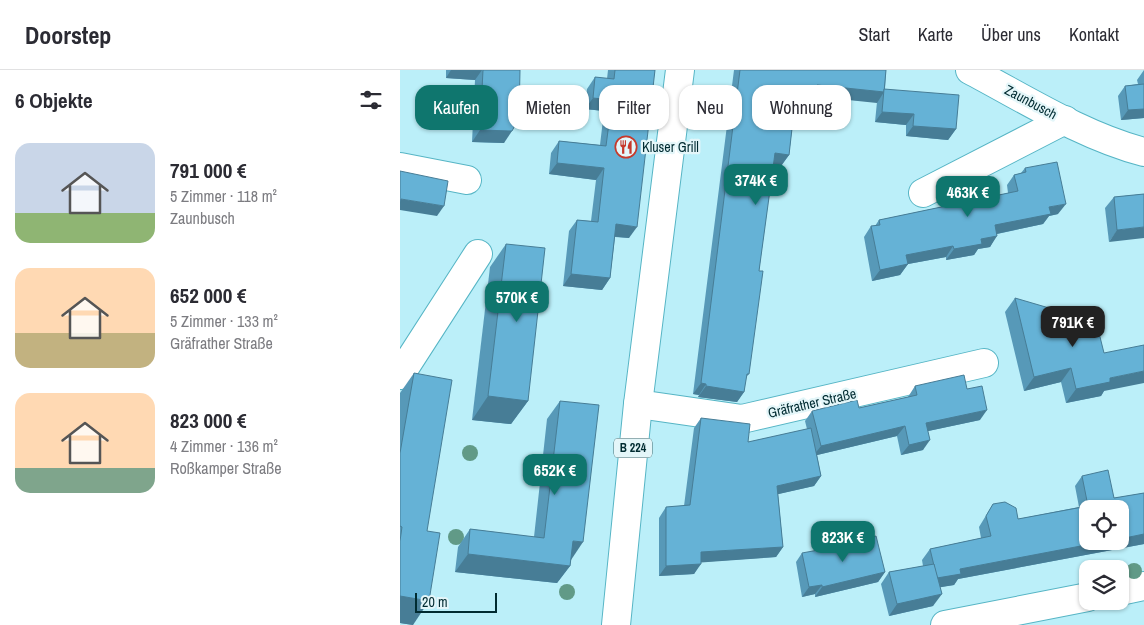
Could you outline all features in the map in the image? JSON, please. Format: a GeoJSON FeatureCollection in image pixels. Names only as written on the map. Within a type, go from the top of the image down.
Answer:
{"type":"FeatureCollection","features":[{"type":"Feature","properties":{"kind":"main road","name":"B 224"},"geometry":{"type":"LineString","coordinates":[[616,625],[638,404],[680,70]]}},
{"type":"Feature","properties":{"kind":"main road","name":"Zaunbusch"},"geometry":{"type":"LineString","coordinates":[[970,70],[1065,120],[1126,148],[1144,152]]}},
{"type":"Feature","properties":{"kind":"main road","name":"Zaunbusch"},"geometry":{"type":"LineString","coordinates":[[923,193],[1065,120]]}},
{"type":"Feature","properties":{"kind":"main road"},"geometry":{"type":"LineString","coordinates":[[400,167],[467,180]]}},
{"type":"Feature","properties":{"kind":"main road"},"geometry":{"type":"LineString","coordinates":[[400,375],[478,254]]}},
{"type":"Feature","properties":{"kind":"main road","name":"Gräfrather Straße"},"geometry":{"type":"LineString","coordinates":[[638,404],[742,419],[984,363]]}},
{"type":"Feature","properties":{"kind":"main road"},"geometry":{"type":"LineString","coordinates":[[1129,589],[1144,586]]}},
{"type":"Feature","properties":{"kind":"main road"},"geometry":{"type":"LineString","coordinates":[[945,625],[1079,599]]}},
{"type":"Feature","properties":{"kind":"building"},"geometry":{"type":"Polygon","coordinates":[[[483,70],[520,70],[520,85],[508,85],[508,130],[512,131],[480,130],[498,130],[498,85],[482,85],[483,70]]]}},
{"type":"Feature","properties":{"kind":"building"},"geometry":{"type":"Polygon","coordinates":[[[615,70],[655,70],[653,85],[599,85],[599,99],[593,98],[595,77],[614,79],[615,70]]]}},
{"type":"Feature","properties":{"kind":"building"},"geometry":{"type":"Polygon","coordinates":[[[740,70],[886,70],[884,92],[851,89],[851,85],[752,85],[752,130],[792,130],[789,155],[775,153],[759,271],[763,271],[749,374],[747,374],[744,392],[706,386],[706,384],[701,383],[733,130],[742,130],[742,85],[738,85],[740,70]]]}},
{"type":"Feature","properties":{"kind":"building"},"geometry":{"type":"Polygon","coordinates":[[[1144,84],[1144,109],[1128,110],[1125,86],[1144,84]]]}},
{"type":"Feature","properties":{"kind":"building"},"geometry":{"type":"Polygon","coordinates":[[[884,89],[959,95],[956,129],[913,126],[914,114],[882,112],[884,89]]]}},
{"type":"Feature","properties":{"kind":"building"},"geometry":{"type":"Polygon","coordinates":[[[608,130],[648,130],[637,227],[616,224],[610,278],[571,274],[577,220],[598,222],[604,168],[557,163],[559,141],[606,146],[608,130]]]}},
{"type":"Feature","properties":{"kind":"building"},"geometry":{"type":"Polygon","coordinates":[[[1057,162],[1066,204],[1049,207],[1051,214],[995,225],[997,236],[981,239],[982,244],[954,249],[953,246],[906,255],[908,264],[880,270],[871,226],[880,225],[879,220],[1018,191],[1014,175],[1026,172],[1025,168],[1057,162]]]}},
{"type":"Feature","properties":{"kind":"building"},"geometry":{"type":"Polygon","coordinates":[[[400,171],[448,181],[444,206],[401,199],[400,207],[400,171]]]}},
{"type":"Feature","properties":{"kind":"building"},"geometry":{"type":"Polygon","coordinates":[[[1144,194],[1144,227],[1117,230],[1114,197],[1144,194]]]}},
{"type":"Feature","properties":{"kind":"building"},"geometry":{"type":"Polygon","coordinates":[[[506,244],[545,248],[528,401],[488,396],[506,244]]]}},
{"type":"Feature","properties":{"kind":"building"},"geometry":{"type":"Polygon","coordinates":[[[1015,298],[1073,315],[1076,330],[1097,325],[1104,353],[1144,345],[1144,371],[1110,378],[1110,382],[1076,389],[1071,368],[1034,377],[1015,298]]]}},
{"type":"Feature","properties":{"kind":"building"},"geometry":{"type":"Polygon","coordinates":[[[414,373],[452,380],[427,531],[440,533],[429,601],[400,596],[400,541],[402,527],[400,526],[400,453],[414,373]]]}},
{"type":"Feature","properties":{"kind":"building"},"geometry":{"type":"Polygon","coordinates":[[[964,375],[967,389],[982,386],[987,410],[926,423],[930,440],[909,445],[905,426],[821,446],[812,411],[857,400],[859,408],[917,395],[915,386],[964,375]]]}},
{"type":"Feature","properties":{"kind":"building"},"geometry":{"type":"Polygon","coordinates":[[[560,401],[599,405],[583,542],[573,541],[570,566],[468,554],[470,529],[544,538],[560,401]]]}},
{"type":"Feature","properties":{"kind":"building"},"geometry":{"type":"Polygon","coordinates":[[[701,418],[750,424],[748,442],[811,428],[821,476],[777,486],[783,547],[701,552],[701,564],[666,566],[666,507],[690,505],[701,418]]]}},
{"type":"Feature","properties":{"kind":"building"},"geometry":{"type":"Polygon","coordinates":[[[1108,470],[1114,498],[1144,493],[1144,534],[1129,537],[1129,500],[1087,500],[1082,476],[1108,470]]]}},
{"type":"Feature","properties":{"kind":"building"},"geometry":{"type":"Polygon","coordinates":[[[1005,502],[1016,508],[1018,519],[1079,508],[1079,546],[960,569],[961,574],[937,578],[930,549],[991,536],[986,516],[993,504],[1005,502]]]}},
{"type":"Feature","properties":{"kind":"building"},"geometry":{"type":"Polygon","coordinates":[[[876,536],[885,572],[822,587],[822,585],[809,587],[802,553],[851,544],[876,536]]]}},
{"type":"Feature","properties":{"kind":"building"},"geometry":{"type":"Polygon","coordinates":[[[934,564],[942,594],[897,604],[889,572],[934,564]]]}},
{"type":"Feature","properties":{"kind":"place","name":"Kluser Grill"},"geometry":{"type":"Point","coordinates":[626,147]}}]}
